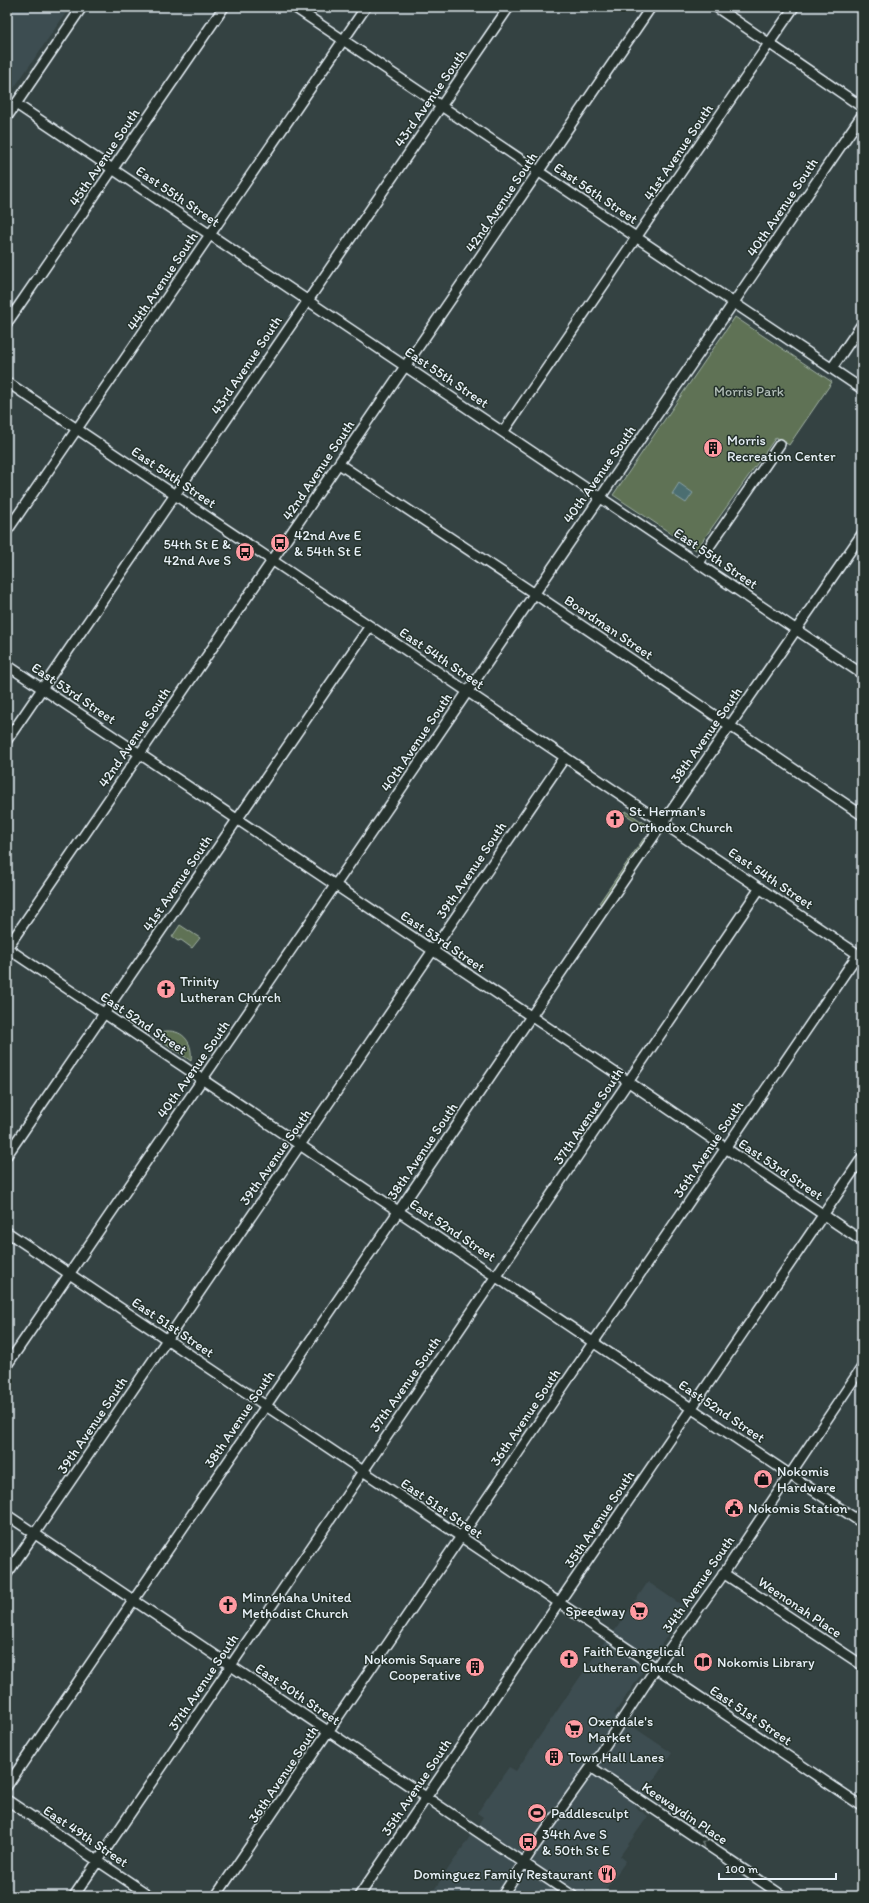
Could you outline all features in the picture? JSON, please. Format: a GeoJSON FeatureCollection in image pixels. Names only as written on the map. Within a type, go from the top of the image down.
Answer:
{"type":"FeatureCollection","features":[{"type":"Feature","properties":{"kind":"street"},"geometry":{"type":"LineString","coordinates":[[7,117],[82,7]]}},
{"type":"Feature","properties":{"kind":"street","name":"45th Avenue South"},"geometry":{"type":"LineString","coordinates":[[7,323],[224,7]]}},
{"type":"Feature","properties":{"kind":"street","name":"East 56th Street"},"geometry":{"type":"LineString","coordinates":[[294,7],[862,389]]}},
{"type":"Feature","properties":{"kind":"street","name":"44th Avenue South"},"geometry":{"type":"LineString","coordinates":[[7,531],[366,7]]}},
{"type":"Feature","properties":{"kind":"street","name":"43rd Avenue South"},"geometry":{"type":"LineString","coordinates":[[7,740],[174,494],[509,7]]}},
{"type":"Feature","properties":{"kind":"street","name":"42nd Avenue South"},"geometry":{"type":"LineString","coordinates":[[7,948],[651,7]]}},
{"type":"Feature","properties":{"kind":"street"},"geometry":{"type":"LineString","coordinates":[[716,7],[862,107]]}},
{"type":"Feature","properties":{"kind":"street","name":"41st Avenue South"},"geometry":{"type":"LineString","coordinates":[[503,432],[794,7]]}},
{"type":"Feature","properties":{"kind":"street","name":"East 55th Street"},"geometry":{"type":"LineString","coordinates":[[16,104],[862,674]]}},
{"type":"Feature","properties":{"kind":"street","name":"40th Avenue South"},"geometry":{"type":"LineString","coordinates":[[7,1365],[862,115]]}},
{"type":"Feature","properties":{"kind":"street"},"geometry":{"type":"LineString","coordinates":[[832,368],[862,324]]}},
{"type":"Feature","properties":{"kind":"street","name":"East 54th Street"},"geometry":{"type":"LineString","coordinates":[[7,382],[860,955]]}},
{"type":"Feature","properties":{"kind":"street"},"geometry":{"type":"LineString","coordinates":[[698,563],[780,444]]}},
{"type":"Feature","properties":{"kind":"street","name":"Boardman Street"},"geometry":{"type":"LineString","coordinates":[[339,464],[862,815]]}},
{"type":"Feature","properties":{"kind":"street","name":"38th Avenue South"},"geometry":{"type":"LineString","coordinates":[[7,1786],[398,1210],[862,534]]}},
{"type":"Feature","properties":{"kind":"street","name":"41st Avenue South"},"geometry":{"type":"LineString","coordinates":[[7,1155],[370,626]]}},
{"type":"Feature","properties":{"kind":"street","name":"East 53rd Street"},"geometry":{"type":"LineString","coordinates":[[7,665],[862,1240]]}},
{"type":"Feature","properties":{"kind":"street","name":"39th Avenue South"},"geometry":{"type":"LineString","coordinates":[[7,1574],[565,757]]}},
{"type":"Feature","properties":{"kind":"street","name":"37th Avenue South"},"geometry":{"type":"LineString","coordinates":[[74,1896],[760,888]]}},
{"type":"Feature","properties":{"kind":"street","name":"East 52nd Street"},"geometry":{"type":"LineString","coordinates":[[7,948],[862,1523]]}},
{"type":"Feature","properties":{"kind":"street","name":"36th Avenue South"},"geometry":{"type":"LineString","coordinates":[[216,1896],[725,1148],[860,955]]}},
{"type":"Feature","properties":{"kind":"street","name":"35th Avenue South"},"geometry":{"type":"LineString","coordinates":[[359,1896],[862,1158]]}},
{"type":"Feature","properties":{"kind":"street","name":"East 51st Street"},"geometry":{"type":"LineString","coordinates":[[7,1232],[862,1806]]}},
{"type":"Feature","properties":{"kind":"street","name":"34th Avenue South"},"geometry":{"type":"LineString","coordinates":[[502,1896],[862,1367]]}},
{"type":"Feature","properties":{"kind":"street","name":"East 50th Street"},"geometry":{"type":"LineString","coordinates":[[7,1515],[574,1896]]}},
{"type":"Feature","properties":{"kind":"street","name":"Weenonah Place"},"geometry":{"type":"LineString","coordinates":[[723,1573],[862,1665]]}},
{"type":"Feature","properties":{"kind":"street","name":"Keewaydin Place"},"geometry":{"type":"LineString","coordinates":[[591,1767],[783,1896]]}},
{"type":"Feature","properties":{"kind":"street","name":"East 49th Street"},"geometry":{"type":"LineString","coordinates":[[7,1800],[150,1896]]}},
{"type":"Feature","properties":{"kind":"shaded area"},"geometry":{"type":"Polygon","coordinates":[[[7,7],[70,7],[7,98],[7,7]]]}},
{"type":"Feature","properties":{"kind":"shaded area"},"geometry":{"type":"Polygon","coordinates":[[[648,1582],[686,1608],[614,1714],[672,1753],[635,1807],[648,1816],[620,1856],[626,1861],[601,1896],[588,1888],[582,1896],[430,1896],[483,1817],[477,1813],[509,1767],[516,1771],[602,1645],[616,1629],[648,1582]]]}},
{"type":"Feature","properties":{"kind":"green space","name":"Morris Park"},"geometry":{"type":"Polygon","coordinates":[[[735,317],[832,382],[789,445],[776,437],[696,550],[613,495],[735,317]]]}},
{"type":"Feature","properties":{"kind":"green space"},"geometry":{"type":"Polygon","coordinates":[[[626,811],[641,821],[638,825],[638,822],[624,814],[626,811]]]}},
{"type":"Feature","properties":{"kind":"green space"},"geometry":{"type":"Polygon","coordinates":[[[642,821],[649,826],[644,832],[637,829],[642,821]]]}},
{"type":"Feature","properties":{"kind":"green space"},"geometry":{"type":"Polygon","coordinates":[[[644,838],[645,840],[601,904],[599,903],[644,838]]]}},
{"type":"Feature","properties":{"kind":"green space"},"geometry":{"type":"Polygon","coordinates":[[[180,925],[200,938],[192,948],[181,940],[178,941],[172,937],[180,925]]]}},
{"type":"Feature","properties":{"kind":"green space"},"geometry":{"type":"Polygon","coordinates":[[[166,1031],[178,1033],[186,1039],[191,1049],[191,1061],[155,1036],[166,1031]]]}},
{"type":"Feature","properties":{"kind":"water"},"geometry":{"type":"Polygon","coordinates":[[[679,483],[693,493],[686,503],[672,494],[679,483]]]}},
{"type":"Feature","properties":{"kind":"place","name":"Morris Recreation Center"},"geometry":{"type":"Point","coordinates":[713,448]}},
{"type":"Feature","properties":{"kind":"place","name":"42nd Ave E & 54th St E"},"geometry":{"type":"Point","coordinates":[280,543]}},
{"type":"Feature","properties":{"kind":"place","name":"54th St E & 42nd Ave S"},"geometry":{"type":"Point","coordinates":[245,552]}},
{"type":"Feature","properties":{"kind":"place","name":"St. Herman's Orthodox Church"},"geometry":{"type":"Point","coordinates":[615,819]}},
{"type":"Feature","properties":{"kind":"place","name":"Trinity Lutheran Church"},"geometry":{"type":"Point","coordinates":[166,989]}},
{"type":"Feature","properties":{"kind":"place","name":"Nokomis Hardware"},"geometry":{"type":"Point","coordinates":[763,1479]}},
{"type":"Feature","properties":{"kind":"place","name":"Nokomis Station"},"geometry":{"type":"Point","coordinates":[734,1508]}},
{"type":"Feature","properties":{"kind":"place","name":"Minnehaha United Methodist Church"},"geometry":{"type":"Point","coordinates":[228,1605]}},
{"type":"Feature","properties":{"kind":"place","name":"Speedway"},"geometry":{"type":"Point","coordinates":[639,1611]}},
{"type":"Feature","properties":{"kind":"place","name":"Faith Evangelical Lutheran Church"},"geometry":{"type":"Point","coordinates":[569,1659]}},
{"type":"Feature","properties":{"kind":"place","name":"Nokomis Library"},"geometry":{"type":"Point","coordinates":[703,1662]}},
{"type":"Feature","properties":{"kind":"place","name":"Nokomis Square Cooperative"},"geometry":{"type":"Point","coordinates":[475,1667]}},
{"type":"Feature","properties":{"kind":"place","name":"Oxendale's Market"},"geometry":{"type":"Point","coordinates":[574,1729]}},
{"type":"Feature","properties":{"kind":"place","name":"Town Hall Lanes"},"geometry":{"type":"Point","coordinates":[554,1757]}},
{"type":"Feature","properties":{"kind":"place","name":"Paddlesculpt"},"geometry":{"type":"Point","coordinates":[537,1813]}},
{"type":"Feature","properties":{"kind":"place","name":"34th Ave S & 50th St E"},"geometry":{"type":"Point","coordinates":[528,1842]}},
{"type":"Feature","properties":{"kind":"place","name":"Dominguez Family Restaurant"},"geometry":{"type":"Point","coordinates":[607,1874]}}]}
